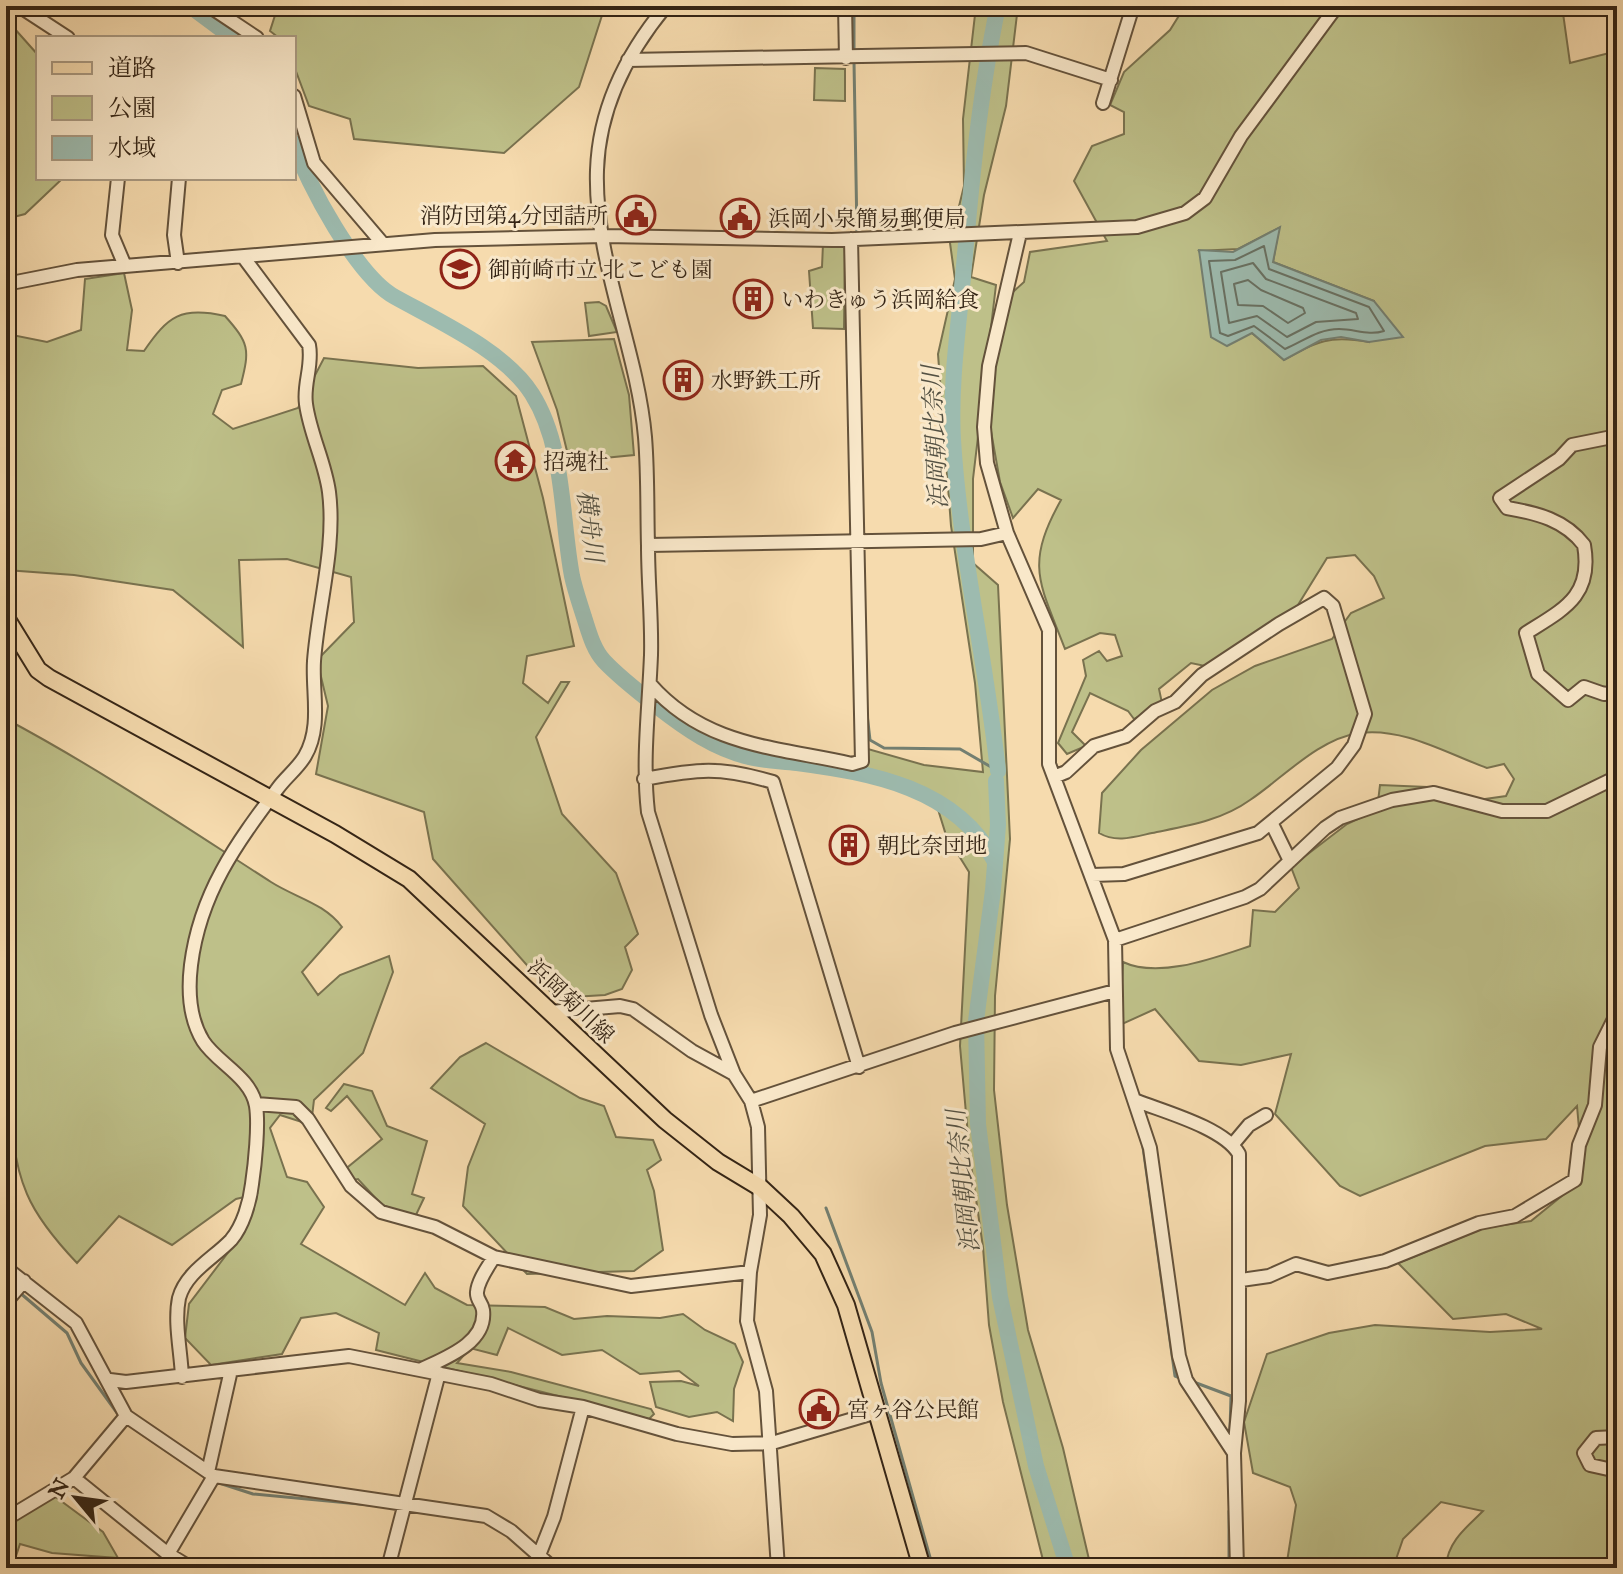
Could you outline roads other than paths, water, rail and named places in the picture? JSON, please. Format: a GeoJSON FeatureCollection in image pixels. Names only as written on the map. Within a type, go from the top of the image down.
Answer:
{"type":"FeatureCollection","features":[{"type":"Feature","properties":{"kind":"main road","name":"浜岡菊川線"},"geometry":{"type":"LineString","coordinates":[[6,618],[38,670],[49,678],[409,879],[674,1128],[718,1162],[761,1188],[802,1227],[823,1254],[846,1305],[922,1568]]}},
{"type":"Feature","properties":{"kind":"street"},"geometry":{"type":"LineString","coordinates":[[19,6],[65,36]]}},
{"type":"Feature","properties":{"kind":"street"},"geometry":{"type":"LineString","coordinates":[[209,6],[254,36]]}},
{"type":"Feature","properties":{"kind":"street"},"geometry":{"type":"LineString","coordinates":[[666,6],[643,34],[628,60],[601,128],[597,171],[614,293],[639,382],[646,441],[650,684],[644,779],[655,845],[734,1074],[751,1101],[758,1127],[760,1215],[750,1272],[747,1321],[766,1391],[772,1443],[778,1568]]}},
{"type":"Feature","properties":{"kind":"street"},"geometry":{"type":"LineString","coordinates":[[845,6],[852,58]]}},
{"type":"Feature","properties":{"kind":"street"},"geometry":{"type":"LineString","coordinates":[[1103,103],[1133,6]]}},
{"type":"Feature","properties":{"kind":"street"},"geometry":{"type":"LineString","coordinates":[[6,284],[125,266],[383,244],[604,236],[856,238],[1137,227],[1185,213],[1197,206],[1241,136],[1337,6]]}},
{"type":"Feature","properties":{"kind":"street"},"geometry":{"type":"LineString","coordinates":[[628,60],[1026,53],[1111,80]]}},
{"type":"Feature","properties":{"kind":"street"},"geometry":{"type":"LineString","coordinates":[[296,103],[314,163],[383,244]]}},
{"type":"Feature","properties":{"kind":"street"},"geometry":{"type":"LineString","coordinates":[[118,180],[112,235],[125,266]]}},
{"type":"Feature","properties":{"kind":"street"},"geometry":{"type":"LineString","coordinates":[[178,263],[174,235],[179,180]]}},
{"type":"Feature","properties":{"kind":"street"},"geometry":{"type":"LineString","coordinates":[[1020,233],[985,393],[987,463],[1007,533],[1049,630],[1047,735],[1054,777],[1115,940],[1117,1049],[1137,1101],[1150,1148],[1183,1371],[1190,1387],[1234,1453]]}},
{"type":"Feature","properties":{"kind":"street"},"geometry":{"type":"LineString","coordinates":[[650,684],[695,720],[749,745],[852,764],[862,761],[856,238]]}},
{"type":"Feature","properties":{"kind":"street"},"geometry":{"type":"LineString","coordinates":[[182,1377],[179,1298],[189,1278],[233,1238],[240,1225],[252,1186],[256,1104],[241,1079],[203,1042],[190,1004],[191,966],[205,901],[234,850],[305,757],[313,739],[314,663],[329,530],[329,494],[306,406],[312,359],[309,345],[244,258]]}},
{"type":"Feature","properties":{"kind":"street"},"geometry":{"type":"LineString","coordinates":[[1617,436],[1572,445],[1559,459],[1500,498],[1507,508],[1563,524],[1584,545],[1586,572],[1576,597],[1526,633],[1538,674],[1568,700],[1584,687],[1604,694],[1617,692]]}},
{"type":"Feature","properties":{"kind":"street"},"geometry":{"type":"LineString","coordinates":[[648,545],[981,539],[1007,533]]}},
{"type":"Feature","properties":{"kind":"street"},"geometry":{"type":"LineString","coordinates":[[1054,777],[1066,772],[1094,746],[1126,736],[1155,711],[1175,702],[1202,675],[1279,624],[1324,598],[1333,606],[1362,698],[1364,725],[1337,768],[1258,833],[1223,841],[1181,859],[1124,874],[1092,875]]}},
{"type":"Feature","properties":{"kind":"street"},"geometry":{"type":"LineString","coordinates":[[644,779],[705,768],[733,770],[773,782],[859,1067]]}},
{"type":"Feature","properties":{"kind":"street"},"geometry":{"type":"LineString","coordinates":[[1115,940],[1245,897],[1260,889],[1340,818],[1392,800],[1434,793],[1502,811],[1547,811],[1617,777]]}},
{"type":"Feature","properties":{"kind":"street"},"geometry":{"type":"LineString","coordinates":[[1272,824],[1290,861]]}},
{"type":"Feature","properties":{"kind":"street"},"geometry":{"type":"LineString","coordinates":[[751,1101],[955,1033],[1115,991]]}},
{"type":"Feature","properties":{"kind":"street"},"geometry":{"type":"LineString","coordinates":[[550,1012],[620,1006],[633,1009],[692,1051],[734,1074]]}},
{"type":"Feature","properties":{"kind":"street"},"geometry":{"type":"LineString","coordinates":[[1241,1280],[1269,1276],[1296,1264],[1328,1273],[1385,1261],[1479,1223],[1515,1216],[1564,1188],[1577,1174],[1579,1145],[1595,1105],[1600,1047],[1617,1013]]}},
{"type":"Feature","properties":{"kind":"street"},"geometry":{"type":"LineString","coordinates":[[1137,1101],[1179,1116],[1233,1144],[1239,1154],[1239,1401],[1234,1453],[1237,1568]]}},
{"type":"Feature","properties":{"kind":"street"},"geometry":{"type":"LineString","coordinates":[[256,1104],[296,1107],[308,1119],[351,1186],[381,1212],[435,1227],[494,1257],[631,1286],[750,1272]]}},
{"type":"Feature","properties":{"kind":"street"},"geometry":{"type":"LineString","coordinates":[[1233,1144],[1249,1125],[1266,1115]]}},
{"type":"Feature","properties":{"kind":"street"},"geometry":{"type":"LineString","coordinates":[[422,1369],[469,1344],[479,1327],[483,1310],[476,1297],[477,1287],[494,1257]]}},
{"type":"Feature","properties":{"kind":"street"},"geometry":{"type":"LineString","coordinates":[[6,1268],[16,1290],[76,1323],[110,1380],[110,1390],[123,1419],[211,1477],[486,1516],[511,1531],[537,1563],[553,1568]]}},
{"type":"Feature","properties":{"kind":"street"},"geometry":{"type":"LineString","coordinates":[[110,1380],[126,1382],[182,1377],[349,1356],[439,1373],[709,1441],[772,1443],[877,1412]]}},
{"type":"Feature","properties":{"kind":"street"},"geometry":{"type":"LineString","coordinates":[[168,1554],[211,1477],[231,1370]]}},
{"type":"Feature","properties":{"kind":"street"},"geometry":{"type":"LineString","coordinates":[[388,1568],[439,1373]]}},
{"type":"Feature","properties":{"kind":"street"},"geometry":{"type":"LineString","coordinates":[[537,1563],[583,1407]]}},
{"type":"Feature","properties":{"kind":"street"},"geometry":{"type":"LineString","coordinates":[[6,1500],[11,1515],[74,1478],[123,1419]]}},
{"type":"Feature","properties":{"kind":"street"},"geometry":{"type":"LineString","coordinates":[[1617,1437],[1596,1438],[1584,1453],[1590,1465],[1617,1471]]}},
{"type":"Feature","properties":{"kind":"street"},"geometry":{"type":"LineString","coordinates":[[74,1478],[168,1554],[191,1568]]}},
{"type":"Feature","properties":{"kind":"water"},"geometry":{"type":"Polygon","coordinates":[[[1280,227],[1273,262],[1374,301],[1403,337],[1369,342],[1341,337],[1321,340],[1284,360],[1252,333],[1227,346],[1211,337],[1199,250],[1233,252],[1280,227]]]}},
{"type":"Feature","properties":{"kind":"waterway","name":"横舟川"},"geometry":{"type":"LineString","coordinates":[[190,6],[230,36]]}},
{"type":"Feature","properties":{"kind":"waterway"},"geometry":{"type":"LineString","coordinates":[[854,6],[854,54]]}},
{"type":"Feature","properties":{"kind":"waterway","name":"浜岡朝比奈川"},"geometry":{"type":"LineString","coordinates":[[998,6],[973,175],[952,419],[961,523],[998,771]]}},
{"type":"Feature","properties":{"kind":"waterway"},"geometry":{"type":"LineString","coordinates":[[854,62],[857,234]]}},
{"type":"Feature","properties":{"kind":"waterway","name":"横舟川"},"geometry":{"type":"LineString","coordinates":[[296,149],[321,204],[365,270],[395,297],[488,351],[520,378],[532,394],[551,436],[572,576],[592,640],[604,661],[669,716],[724,749],[755,758],[854,772],[909,788],[935,800],[958,816],[978,836],[994,860]]}},
{"type":"Feature","properties":{"kind":"waterway"},"geometry":{"type":"LineString","coordinates":[[867,714],[870,740],[884,748],[960,749],[998,771],[996,781]]}},
{"type":"Feature","properties":{"kind":"waterway","name":"浜岡朝比奈川"},"geometry":{"type":"LineString","coordinates":[[996,781],[998,825],[993,890],[976,1021],[978,1124],[1000,1297],[1036,1466],[1068,1568]]}},
{"type":"Feature","properties":{"kind":"waterway"},"geometry":{"type":"LineString","coordinates":[[1143,1147],[1175,1376],[1180,1378]]}},
{"type":"Feature","properties":{"kind":"waterway"},"geometry":{"type":"LineString","coordinates":[[826,1208],[872,1332],[881,1383],[933,1568]]}},
{"type":"Feature","properties":{"kind":"waterway"},"geometry":{"type":"LineString","coordinates":[[19,1292],[67,1333],[81,1363],[120,1417]]}},
{"type":"Feature","properties":{"kind":"waterway"},"geometry":{"type":"LineString","coordinates":[[1191,1381],[1231,1396],[1230,1430]]}},
{"type":"Feature","properties":{"kind":"waterway"},"geometry":{"type":"LineString","coordinates":[[136,1430],[192,1468]]}},
{"type":"Feature","properties":{"kind":"waterway"},"geometry":{"type":"LineString","coordinates":[[216,1482],[253,1494],[370,1505]]}},
{"type":"Feature","properties":{"kind":"waterway"},"geometry":{"type":"LineString","coordinates":[[1229,1511],[1229,1568]]}},
{"type":"Feature","properties":{"kind":"place","name":"消防団第4分団詰所"},"geometry":{"type":"Point","coordinates":[636,215]}},
{"type":"Feature","properties":{"kind":"place","name":"浜岡小泉簡易郵便局"},"geometry":{"type":"Point","coordinates":[740,218]}},
{"type":"Feature","properties":{"kind":"place","name":"御前崎市立 北こども園"},"geometry":{"type":"Point","coordinates":[460,269]}},
{"type":"Feature","properties":{"kind":"place","name":"いわきゅう浜岡給食"},"geometry":{"type":"Point","coordinates":[753,299]}},
{"type":"Feature","properties":{"kind":"place","name":"水野鉄工所"},"geometry":{"type":"Point","coordinates":[683,380]}},
{"type":"Feature","properties":{"kind":"place","name":"招魂社"},"geometry":{"type":"Point","coordinates":[515,461]}},
{"type":"Feature","properties":{"kind":"place","name":"朝比奈団地"},"geometry":{"type":"Point","coordinates":[849,845]}},
{"type":"Feature","properties":{"kind":"place","name":"宮ヶ谷公民館"},"geometry":{"type":"Point","coordinates":[819,1409]}}]}
